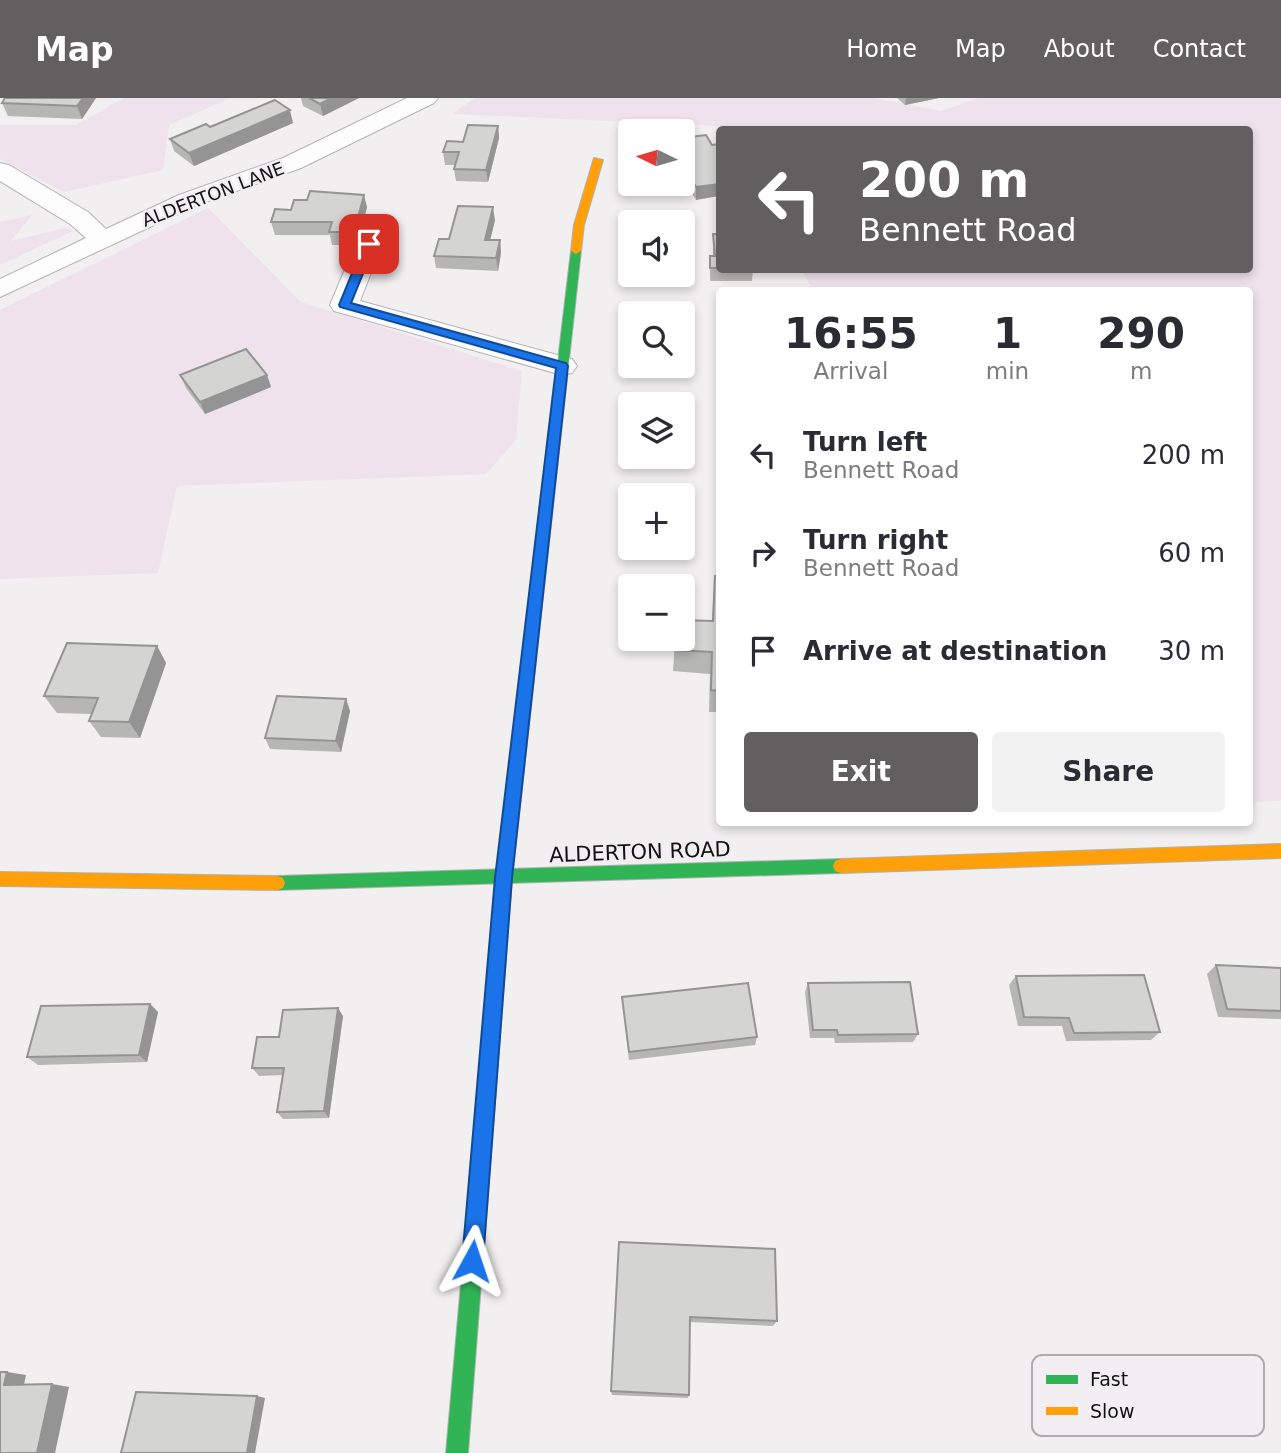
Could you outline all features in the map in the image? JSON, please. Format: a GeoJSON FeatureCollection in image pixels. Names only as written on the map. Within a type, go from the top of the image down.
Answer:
{"type":"FeatureCollection","features":[{"type":"Feature","properties":{"kind":"street","name":"ALDERTON LANE"},"geometry":{"type":"LineString","coordinates":[[0,289],[188,200],[292,163],[426,98]]}},
{"type":"Feature","properties":{"kind":"street"},"geometry":{"type":"LineString","coordinates":[[457,1453],[504,878],[579,225],[598,160]]}},
{"type":"Feature","properties":{"kind":"street"},"geometry":{"type":"LineString","coordinates":[[0,170],[79,218],[103,240]]}},
{"type":"Feature","properties":{"kind":"street"},"geometry":{"type":"LineString","coordinates":[[377,224],[344,305],[562,366]]}},
{"type":"Feature","properties":{"kind":"street","name":"ALDERTON ROAD"},"geometry":{"type":"LineString","coordinates":[[0,878],[260,883],[504,878],[1281,851]]}},
{"type":"Feature","properties":{"kind":"shaded area"},"geometry":{"type":"Polygon","coordinates":[[[124,98],[231,98],[169,125],[163,170],[64,192],[0,159],[0,125],[76,125],[124,98]]]}},
{"type":"Feature","properties":{"kind":"shaded area"},"geometry":{"type":"Polygon","coordinates":[[[475,98],[875,98],[941,111],[978,98],[1281,98],[1281,801],[1253,802],[1253,287],[810,287],[804,273],[1253,273],[1253,126],[718,126],[695,125],[695,119],[618,119],[618,121],[452,114],[475,98]]]}},
{"type":"Feature","properties":{"kind":"shaded area"},"geometry":{"type":"Polygon","coordinates":[[[208,208],[301,302],[522,371],[516,440],[486,474],[177,486],[158,573],[0,579],[0,310],[208,208]]]}},
{"type":"Feature","properties":{"kind":"shaded area"},"geometry":{"type":"Polygon","coordinates":[[[32,215],[11,241],[69,227],[73,231],[0,265],[0,222],[32,215]]]}},
{"type":"Feature","properties":{"kind":"building"},"geometry":{"type":"Polygon","coordinates":[[[5,98],[83,98],[77,106],[2,103],[5,98]]]}},
{"type":"Feature","properties":{"kind":"building"},"geometry":{"type":"Polygon","coordinates":[[[309,98],[331,98],[320,104],[309,98]]]}},
{"type":"Feature","properties":{"kind":"building"},"geometry":{"type":"Polygon","coordinates":[[[275,100],[290,110],[189,153],[170,139],[206,124],[210,127],[275,100]]]}},
{"type":"Feature","properties":{"kind":"building"},"geometry":{"type":"Polygon","coordinates":[[[468,125],[498,126],[486,170],[454,169],[459,152],[443,152],[447,141],[463,142],[468,125]]]}},
{"type":"Feature","properties":{"kind":"building"},"geometry":{"type":"Polygon","coordinates":[[[706,135],[712,145],[716,144],[716,184],[696,187],[695,136],[706,135]]]}},
{"type":"Feature","properties":{"kind":"building"},"geometry":{"type":"Polygon","coordinates":[[[310,191],[364,195],[354,232],[329,232],[332,222],[271,222],[275,209],[291,210],[294,200],[307,200],[310,191]]]}},
{"type":"Feature","properties":{"kind":"building"},"geometry":{"type":"Polygon","coordinates":[[[458,206],[493,207],[485,240],[500,240],[496,258],[434,256],[439,239],[449,239],[458,206]]]}},
{"type":"Feature","properties":{"kind":"building"},"geometry":{"type":"Polygon","coordinates":[[[713,234],[716,234],[716,268],[710,268],[710,256],[715,256],[713,234]]]}},
{"type":"Feature","properties":{"kind":"building"},"geometry":{"type":"Polygon","coordinates":[[[246,349],[267,375],[200,402],[180,375],[246,349]]]}},
{"type":"Feature","properties":{"kind":"building"},"geometry":{"type":"Polygon","coordinates":[[[716,576],[716,691],[711,690],[712,652],[693,651],[695,620],[713,621],[716,576]]]}},
{"type":"Feature","properties":{"kind":"building"},"geometry":{"type":"Polygon","coordinates":[[[67,643],[157,646],[129,722],[89,721],[98,698],[44,696],[67,643]]]}},
{"type":"Feature","properties":{"kind":"building"},"geometry":{"type":"Polygon","coordinates":[[[277,696],[346,699],[336,741],[265,738],[277,696]]]}},
{"type":"Feature","properties":{"kind":"building"},"geometry":{"type":"Polygon","coordinates":[[[1216,965],[1281,968],[1281,1011],[1227,1009],[1216,965]]]}},
{"type":"Feature","properties":{"kind":"building"},"geometry":{"type":"Polygon","coordinates":[[[1144,975],[1160,1032],[1074,1033],[1069,1018],[1024,1017],[1016,976],[1144,975]]]}},
{"type":"Feature","properties":{"kind":"building"},"geometry":{"type":"Polygon","coordinates":[[[910,982],[918,1034],[838,1035],[837,1030],[813,1030],[808,983],[910,982]]]}},
{"type":"Feature","properties":{"kind":"building"},"geometry":{"type":"Polygon","coordinates":[[[748,983],[757,1037],[629,1052],[622,997],[748,983]]]}},
{"type":"Feature","properties":{"kind":"building"},"geometry":{"type":"Polygon","coordinates":[[[150,1004],[139,1055],[27,1057],[41,1006],[150,1004]]]}},
{"type":"Feature","properties":{"kind":"building"},"geometry":{"type":"Polygon","coordinates":[[[338,1008],[324,1111],[277,1112],[284,1068],[252,1068],[257,1037],[279,1037],[283,1010],[338,1008]]]}},
{"type":"Feature","properties":{"kind":"building"},"geometry":{"type":"Polygon","coordinates":[[[619,1242],[775,1249],[777,1321],[690,1317],[689,1395],[611,1391],[619,1242]]]}},
{"type":"Feature","properties":{"kind":"building"},"geometry":{"type":"Polygon","coordinates":[[[0,1372],[7,1372],[4,1385],[52,1384],[37,1453],[0,1453],[0,1372]]]}},
{"type":"Feature","properties":{"kind":"building"},"geometry":{"type":"Polygon","coordinates":[[[136,1392],[257,1396],[247,1453],[121,1453],[136,1392]]]}},
{"type":"Feature","properties":{"kind":"traffic: fast"},"geometry":{"type":"LineString","coordinates":[[527,678],[576,251]]}},
{"type":"Feature","properties":{"kind":"traffic: fast"},"geometry":{"type":"LineString","coordinates":[[277,883],[841,866]]}},
{"type":"Feature","properties":{"kind":"traffic: fast"},"geometry":{"type":"LineString","coordinates":[[457,1453],[485,1114]]}},
{"type":"Feature","properties":{"kind":"traffic: slow"},"geometry":{"type":"LineString","coordinates":[[576,251],[579,225],[598,160]]}},
{"type":"Feature","properties":{"kind":"traffic: slow"},"geometry":{"type":"LineString","coordinates":[[485,1114],[504,878],[527,678]]}},
{"type":"Feature","properties":{"kind":"traffic: slow"},"geometry":{"type":"LineString","coordinates":[[841,866],[1281,851]]}},
{"type":"Feature","properties":{"kind":"traffic: slow"},"geometry":{"type":"LineString","coordinates":[[0,879],[277,883]]}},
{"type":"Feature","properties":{"kind":"route"},"geometry":{"type":"LineString","coordinates":[[369,244],[344,305],[562,366],[504,878],[472,1261]]}}]}
